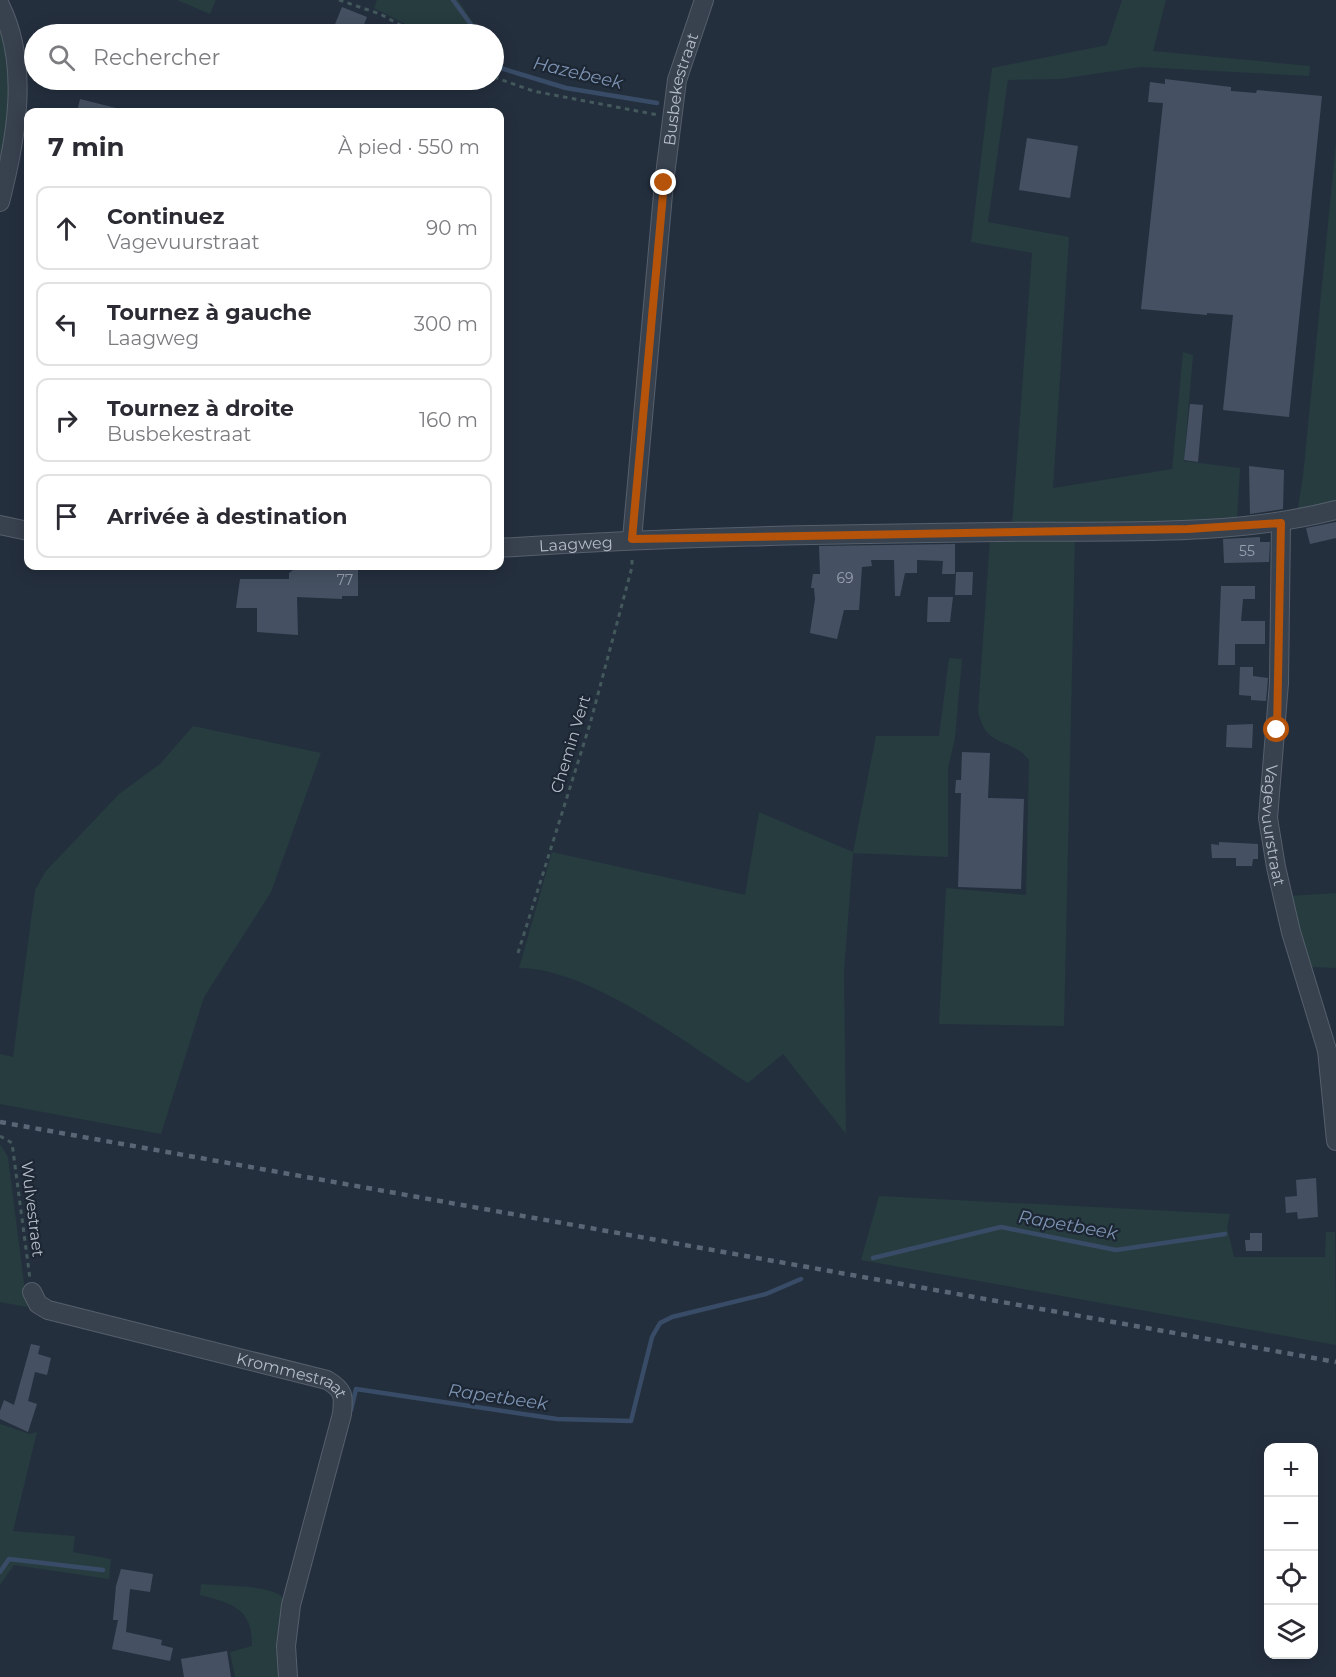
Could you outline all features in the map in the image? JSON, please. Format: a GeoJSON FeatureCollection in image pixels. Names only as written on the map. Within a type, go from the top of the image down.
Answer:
{"type":"FeatureCollection","features":[{"type":"Feature","properties":{"kind":"street","name":"Busbekestraat"},"geometry":{"type":"LineString","coordinates":[[632,539],[672,117],[681,62],[704,0]]}},
{"type":"Feature","properties":{"kind":"street"},"geometry":{"type":"LineString","coordinates":[[0,5],[15,54],[16,94],[15,135],[0,202]]}},
{"type":"Feature","properties":{"kind":"street","name":"Laagweg"},"geometry":{"type":"LineString","coordinates":[[504,548],[632,539],[1188,529],[1281,523],[1336,510]]}},
{"type":"Feature","properties":{"kind":"street","name":"Vagevuurstraat"},"geometry":{"type":"LineString","coordinates":[[1281,523],[1278,695],[1268,818],[1276,867],[1291,932],[1331,1049],[1336,1141]]}},
{"type":"Feature","properties":{"kind":"street"},"geometry":{"type":"LineString","coordinates":[[0,525],[24,530]]}},
{"type":"Feature","properties":{"kind":"street","name":"Krommestraat"},"geometry":{"type":"LineString","coordinates":[[32,1292],[38,1304],[48,1310],[327,1380],[340,1388],[344,1394],[342,1414],[291,1605],[286,1646],[288,1677]]}},
{"type":"Feature","properties":{"kind":"path"},"geometry":{"type":"LineString","coordinates":[[339,0],[380,14],[398,24]]}},
{"type":"Feature","properties":{"kind":"path"},"geometry":{"type":"LineString","coordinates":[[504,80],[533,91],[672,117]]}},
{"type":"Feature","properties":{"kind":"path","name":"Chemin Vert"},"geometry":{"type":"LineString","coordinates":[[518,953],[590,723],[632,567],[632,539]]}},
{"type":"Feature","properties":{"kind":"path","name":"Wulvestraet"},"geometry":{"type":"LineString","coordinates":[[0,1136],[12,1143],[32,1292]]}},
{"type":"Feature","properties":{"kind":"green space"},"geometry":{"type":"Polygon","coordinates":[[[177,0],[216,0],[210,14],[177,0]]]}},
{"type":"Feature","properties":{"kind":"green space"},"geometry":{"type":"Polygon","coordinates":[[[377,0],[458,0],[474,24],[405,24],[374,8],[377,0]]]}},
{"type":"Feature","properties":{"kind":"green space"},"geometry":{"type":"Polygon","coordinates":[[[1122,0],[1166,0],[1153,51],[1310,66],[1309,76],[1141,67],[1060,79],[1008,80],[988,222],[1069,237],[1053,488],[1172,469],[1183,352],[1193,355],[1184,461],[1240,468],[1237,520],[1012,525],[1032,253],[971,242],[992,68],[1107,45],[1122,0]]]}},
{"type":"Feature","properties":{"kind":"green space"},"geometry":{"type":"Polygon","coordinates":[[[0,17],[10,53],[11,93],[0,180],[0,17]]]}},
{"type":"Feature","properties":{"kind":"green space"},"geometry":{"type":"Polygon","coordinates":[[[1336,143],[1336,505],[1297,514],[1303,476],[1336,143]]]}},
{"type":"Feature","properties":{"kind":"green space"},"geometry":{"type":"Polygon","coordinates":[[[1075,537],[1064,1026],[939,1024],[946,888],[1026,895],[1029,760],[1015,748],[993,738],[982,723],[978,711],[990,539],[1075,537]]]}},
{"type":"Feature","properties":{"kind":"green space"},"geometry":{"type":"Polygon","coordinates":[[[949,658],[962,659],[955,738],[948,768],[948,857],[853,853],[844,972],[846,1134],[783,1054],[748,1083],[638,1011],[607,994],[547,971],[519,968],[552,852],[745,895],[759,812],[853,852],[876,736],[939,736],[949,658]]]}},
{"type":"Feature","properties":{"kind":"green space"},"geometry":{"type":"Polygon","coordinates":[[[193,726],[321,753],[271,892],[204,997],[161,1134],[0,1104],[0,1054],[13,1057],[35,890],[46,871],[119,794],[160,764],[193,726]]]}},
{"type":"Feature","properties":{"kind":"green space"},"geometry":{"type":"Polygon","coordinates":[[[1336,893],[1336,968],[1310,967],[1289,896],[1336,893]]]}},
{"type":"Feature","properties":{"kind":"green space"},"geometry":{"type":"Polygon","coordinates":[[[0,1144],[8,1157],[27,1307],[0,1302],[0,1144]]]}},
{"type":"Feature","properties":{"kind":"green space"},"geometry":{"type":"Polygon","coordinates":[[[879,1196],[1230,1214],[1227,1227],[1234,1257],[1325,1257],[1326,1232],[1335,1232],[1336,1345],[861,1260],[879,1196]]]}},
{"type":"Feature","properties":{"kind":"green space"},"geometry":{"type":"Polygon","coordinates":[[[0,1424],[30,1434],[37,1432],[13,1531],[75,1536],[73,1552],[111,1559],[109,1579],[14,1565],[0,1585],[0,1424]]]}},
{"type":"Feature","properties":{"kind":"green space"},"geometry":{"type":"Polygon","coordinates":[[[201,1584],[262,1589],[281,1596],[285,1606],[281,1677],[235,1677],[230,1652],[252,1646],[249,1624],[244,1616],[231,1605],[200,1595],[201,1584]]]}},
{"type":"Feature","properties":{"kind":"building"},"geometry":{"type":"Polygon","coordinates":[[[342,7],[367,17],[364,24],[335,24],[342,7]]]}},
{"type":"Feature","properties":{"kind":"building"},"geometry":{"type":"Polygon","coordinates":[[[1165,79],[1231,87],[1231,91],[1256,93],[1257,90],[1322,96],[1289,417],[1223,410],[1233,315],[1141,309],[1163,103],[1148,102],[1150,82],[1165,84],[1165,79]]]}},
{"type":"Feature","properties":{"kind":"building"},"geometry":{"type":"Polygon","coordinates":[[[80,99],[116,108],[78,108],[80,99]]]}},
{"type":"Feature","properties":{"kind":"building"},"geometry":{"type":"Polygon","coordinates":[[[1027,138],[1078,146],[1070,198],[1019,190],[1027,138]]]}},
{"type":"Feature","properties":{"kind":"building"},"geometry":{"type":"Polygon","coordinates":[[[1190,404],[1203,405],[1198,462],[1184,460],[1190,404]]]}},
{"type":"Feature","properties":{"kind":"building"},"geometry":{"type":"Polygon","coordinates":[[[1249,466],[1284,470],[1283,509],[1250,514],[1249,466]]]}},
{"type":"Feature","properties":{"kind":"building"},"geometry":{"type":"Polygon","coordinates":[[[1336,522],[1336,538],[1310,544],[1306,528],[1336,522]]]}},
{"type":"Feature","properties":{"kind":"building"},"geometry":{"type":"Polygon","coordinates":[[[1260,537],[1260,542],[1270,542],[1269,562],[1224,563],[1223,539],[1260,537]]]}},
{"type":"Feature","properties":{"kind":"building"},"geometry":{"type":"Polygon","coordinates":[[[955,544],[955,574],[942,574],[943,561],[917,560],[917,573],[905,573],[900,596],[895,596],[894,560],[871,560],[872,566],[862,567],[859,610],[844,610],[837,639],[810,633],[815,599],[814,588],[811,588],[813,574],[820,574],[819,546],[955,544]]]}},
{"type":"Feature","properties":{"kind":"building"},"geometry":{"type":"Polygon","coordinates":[[[293,570],[358,570],[358,596],[342,596],[342,599],[297,597],[298,635],[257,632],[257,608],[236,608],[240,579],[289,579],[289,573],[293,570]]]}},
{"type":"Feature","properties":{"kind":"building"},"geometry":{"type":"Polygon","coordinates":[[[956,572],[973,572],[972,595],[955,595],[956,572]]]}},
{"type":"Feature","properties":{"kind":"building"},"geometry":{"type":"Polygon","coordinates":[[[1221,586],[1255,586],[1255,599],[1243,599],[1241,621],[1265,621],[1265,644],[1235,644],[1235,665],[1218,665],[1221,586]]]}},
{"type":"Feature","properties":{"kind":"building"},"geometry":{"type":"Polygon","coordinates":[[[928,597],[953,597],[950,622],[927,622],[928,597]]]}},
{"type":"Feature","properties":{"kind":"building"},"geometry":{"type":"Polygon","coordinates":[[[1240,667],[1253,667],[1253,676],[1268,678],[1266,701],[1251,700],[1251,696],[1239,695],[1240,667]]]}},
{"type":"Feature","properties":{"kind":"building"},"geometry":{"type":"Polygon","coordinates":[[[1253,724],[1252,748],[1226,747],[1227,725],[1253,724]]]}},
{"type":"Feature","properties":{"kind":"building"},"geometry":{"type":"Polygon","coordinates":[[[962,752],[990,753],[988,798],[1024,799],[1021,889],[958,887],[961,793],[955,793],[956,780],[961,780],[962,752]]]}},
{"type":"Feature","properties":{"kind":"building"},"geometry":{"type":"Polygon","coordinates":[[[1219,842],[1258,844],[1258,859],[1253,859],[1252,866],[1236,866],[1236,858],[1212,858],[1211,844],[1219,845],[1219,842]]]}},
{"type":"Feature","properties":{"kind":"building"},"geometry":{"type":"Polygon","coordinates":[[[1316,1178],[1318,1217],[1298,1219],[1297,1212],[1286,1213],[1285,1197],[1297,1196],[1296,1180],[1316,1178]]]}},
{"type":"Feature","properties":{"kind":"building"},"geometry":{"type":"Polygon","coordinates":[[[1250,1233],[1262,1233],[1262,1251],[1246,1251],[1245,1240],[1250,1240],[1250,1233]]]}},
{"type":"Feature","properties":{"kind":"building"},"geometry":{"type":"Polygon","coordinates":[[[31,1344],[40,1346],[38,1354],[51,1358],[47,1375],[35,1372],[28,1401],[37,1404],[28,1432],[0,1419],[0,1411],[4,1400],[14,1405],[31,1344]]]}},
{"type":"Feature","properties":{"kind":"building"},"geometry":{"type":"Polygon","coordinates":[[[121,1569],[153,1574],[150,1592],[130,1589],[126,1632],[162,1640],[161,1645],[173,1648],[170,1661],[112,1649],[118,1620],[113,1620],[116,1586],[121,1569]]]}},
{"type":"Feature","properties":{"kind":"building"},"geometry":{"type":"Polygon","coordinates":[[[227,1651],[231,1677],[184,1677],[181,1659],[227,1651]]]}},
{"type":"Feature","properties":{"kind":"waterway","name":"Hazebeek"},"geometry":{"type":"LineString","coordinates":[[453,0],[471,24]]}},
{"type":"Feature","properties":{"kind":"waterway","name":"Hazebeek"},"geometry":{"type":"LineString","coordinates":[[504,69],[566,88],[657,103]]}},
{"type":"Feature","properties":{"kind":"waterway","name":"Rapetbeek"},"geometry":{"type":"LineString","coordinates":[[873,1258],[1001,1227],[1116,1250],[1225,1234]]}},
{"type":"Feature","properties":{"kind":"waterway","name":"Rapetbeek"},"geometry":{"type":"LineString","coordinates":[[351,1410],[356,1389],[557,1419],[631,1421],[652,1337],[660,1323],[672,1317],[766,1294],[801,1279]]}},
{"type":"Feature","properties":{"kind":"waterway","name":"Rapetbeek"},"geometry":{"type":"LineString","coordinates":[[0,1572],[9,1559],[103,1570]]}},
{"type":"Feature","properties":{"kind":"railway"},"geometry":{"type":"LineString","coordinates":[[0,1122],[1336,1362]]}},
{"type":"Feature","properties":{"kind":"route"},"geometry":{"type":"LineString","coordinates":[[664,183],[632,539],[1188,529],[1281,523],[1277,730]]}}]}
